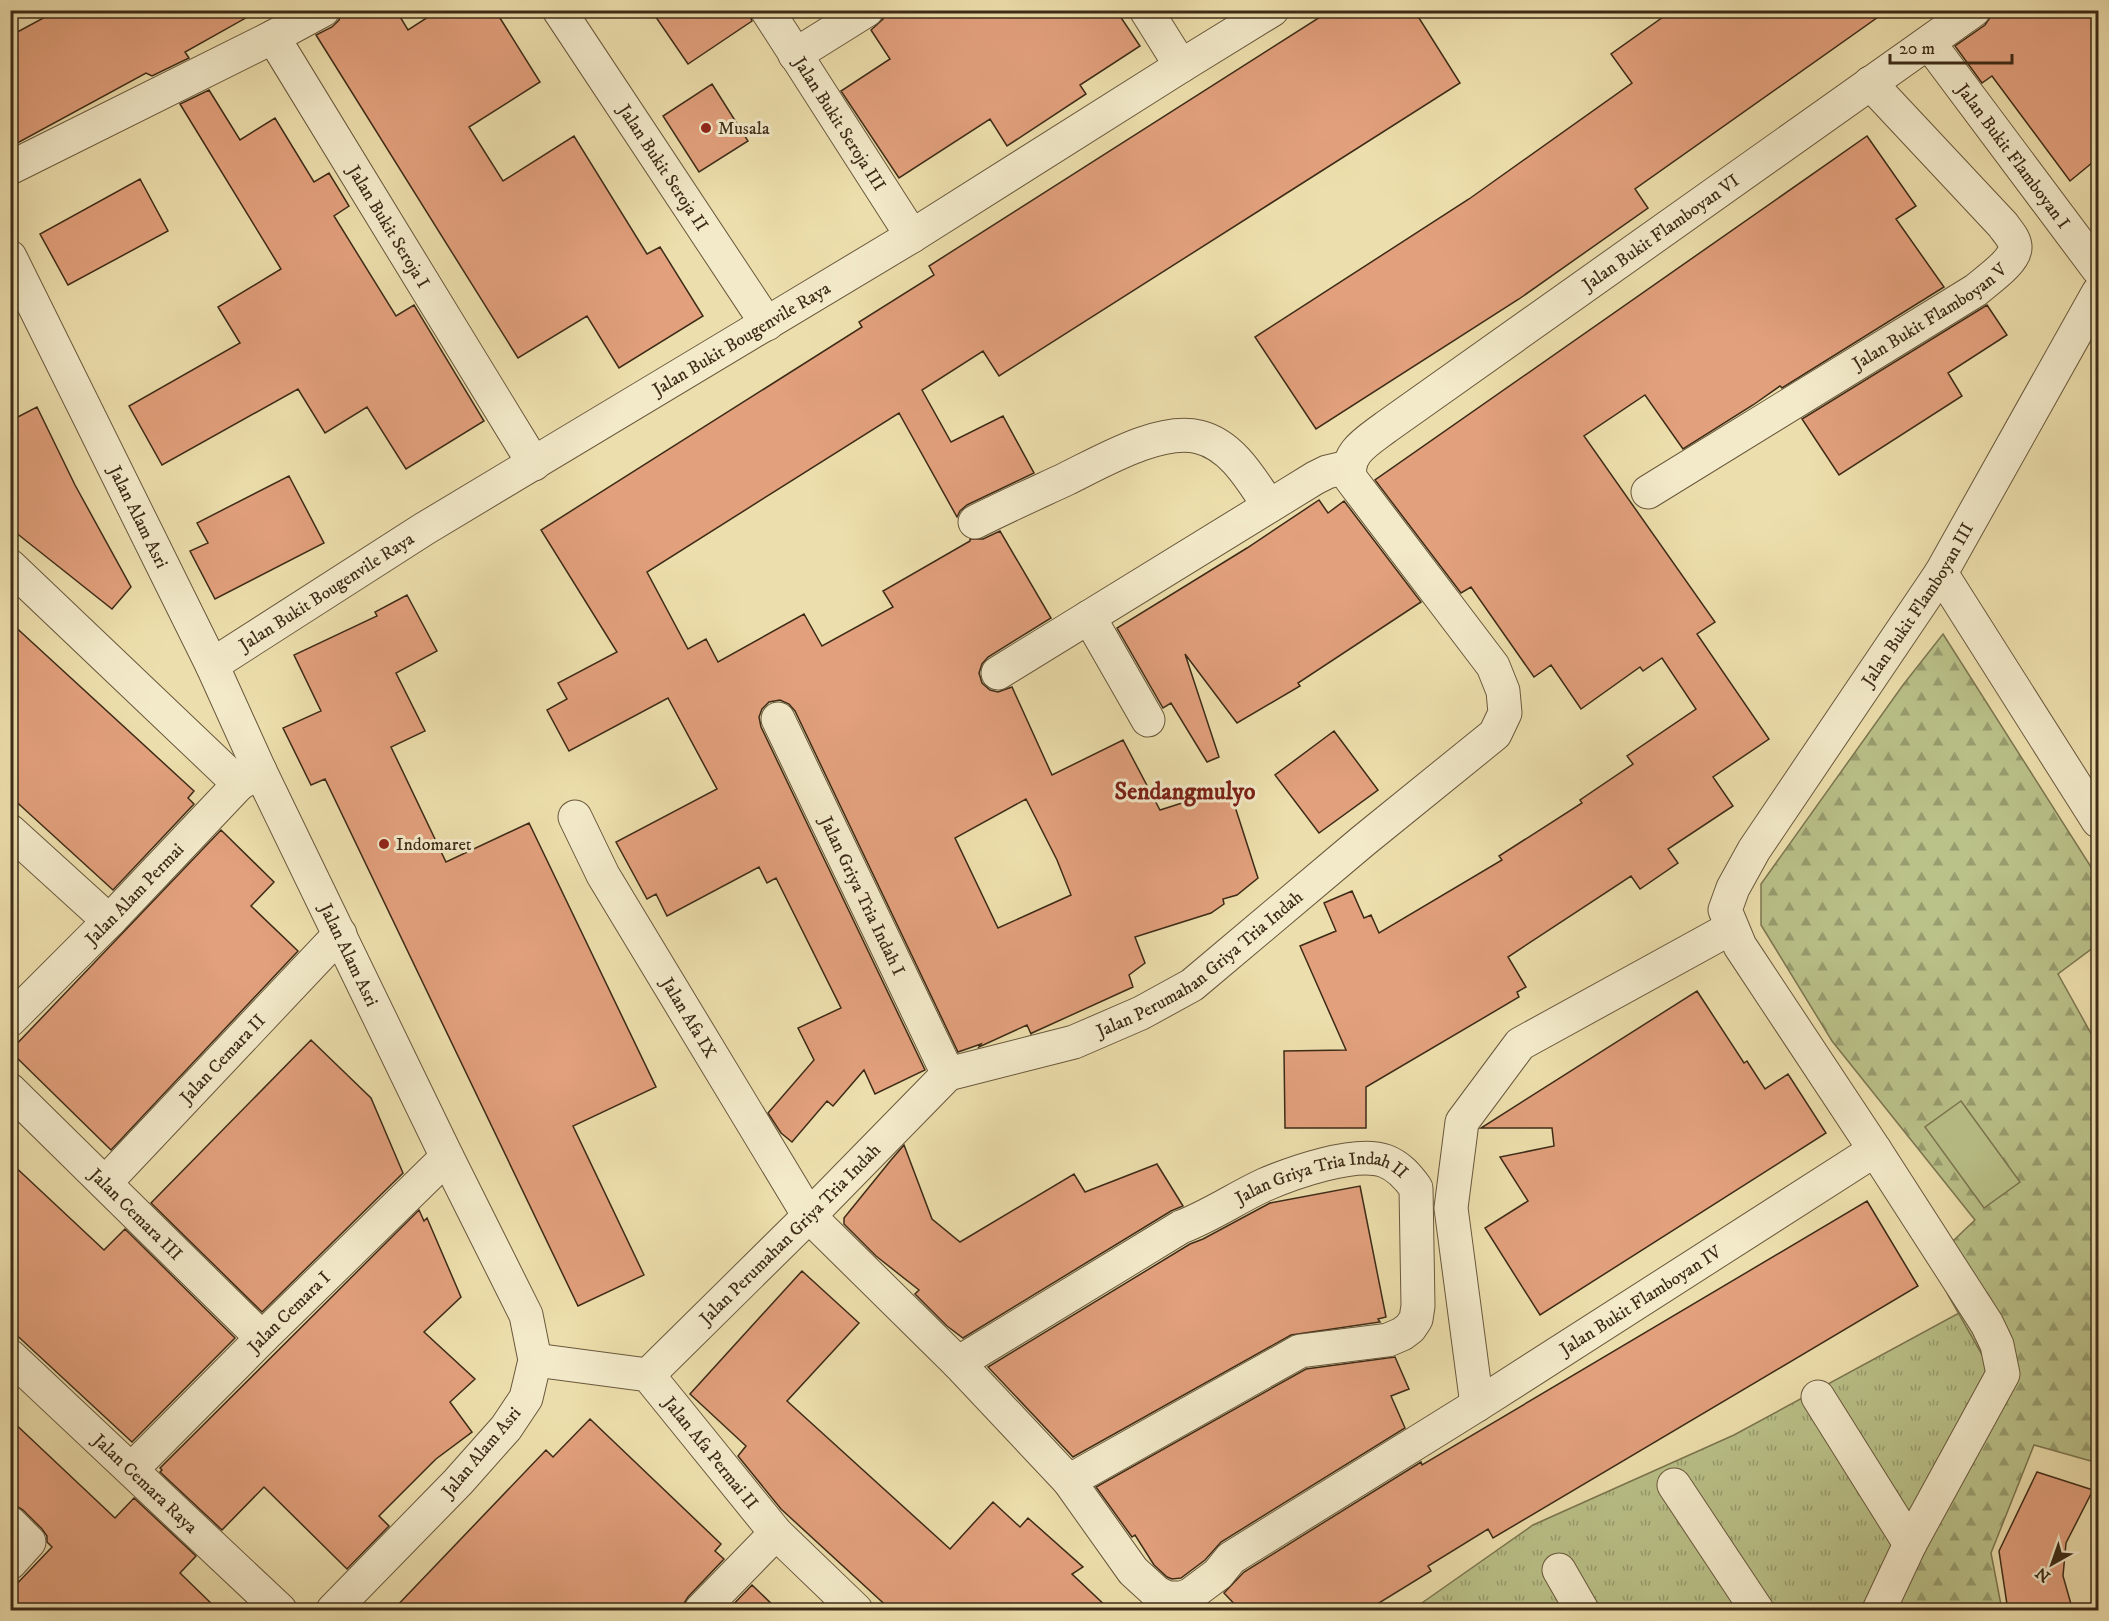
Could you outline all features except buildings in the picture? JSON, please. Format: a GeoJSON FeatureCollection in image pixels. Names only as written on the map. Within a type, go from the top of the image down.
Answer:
{"type":"FeatureCollection","features":[{"type":"Feature","properties":{"kind":"street"},"geometry":{"type":"LineString","coordinates":[[10,168],[323,10]]}},
{"type":"Feature","properties":{"kind":"street","name":"Jalan Bukit Seroja II"},"geometry":{"type":"LineString","coordinates":[[559,10],[767,324]]}},
{"type":"Feature","properties":{"kind":"street","name":"Jalan Bukit Seroja III"},"geometry":{"type":"LineString","coordinates":[[767,10],[912,236]]}},
{"type":"Feature","properties":{"kind":"street"},"geometry":{"type":"LineString","coordinates":[[795,55],[867,10]]}},
{"type":"Feature","properties":{"kind":"street"},"geometry":{"type":"LineString","coordinates":[[1146,10],[1180,66]]}},
{"type":"Feature","properties":{"kind":"street","name":"Jalan Bukit Bougenvile Raya"},"geometry":{"type":"LineString","coordinates":[[212,665],[424,529],[912,236],[1272,10]]}},
{"type":"Feature","properties":{"kind":"street","name":"Jalan Bukit Flamboyan VI"},"geometry":{"type":"LineString","coordinates":[[1349,463],[1368,440],[1974,10]]}},
{"type":"Feature","properties":{"kind":"street","name":"Jalan Bukit Seroja I"},"geometry":{"type":"LineString","coordinates":[[273,37],[534,464]]}},
{"type":"Feature","properties":{"kind":"street","name":"Jalan Bukit Flamboyan I"},"geometry":{"type":"LineString","coordinates":[[1929,43],[2098,268]]}},
{"type":"Feature","properties":{"kind":"street","name":"Jalan Bukit Flamboyan V"},"geometry":{"type":"LineString","coordinates":[[1648,492],[1976,290],[2007,264],[2013,255],[2015,247],[2012,238],[2003,225],[1870,83]]}},
{"type":"Feature","properties":{"kind":"street","name":"Jalan Alam Asri"},"geometry":{"type":"LineString","coordinates":[[10,257],[212,665],[249,777],[340,934],[526,1315],[535,1360],[526,1398],[506,1428],[458,1482],[333,1611]]}},
{"type":"Feature","properties":{"kind":"street","name":"Jalan Bukit Flamboyan III"},"geometry":{"type":"LineString","coordinates":[[1728,919],[1733,888],[1754,850],[1941,573],[2098,293]]}},
{"type":"Feature","properties":{"kind":"street"},"geometry":{"type":"LineString","coordinates":[[975,522],[1137,445],[1178,435],[1198,436],[1214,443],[1233,457],[1269,506]]}},
{"type":"Feature","properties":{"kind":"street"},"geometry":{"type":"LineString","coordinates":[[998,673],[1269,506],[1321,475],[1349,463]]}},
{"type":"Feature","properties":{"kind":"street","name":"Jalan Perumahan Griya Tria Indah"},"geometry":{"type":"LineString","coordinates":[[648,1375],[948,1074],[1074,1042],[1141,1013],[1192,985],[1346,855],[1495,734],[1505,713],[1503,690],[1493,666],[1351,479],[1349,463]]}},
{"type":"Feature","properties":{"kind":"street"},"geometry":{"type":"LineString","coordinates":[[10,566],[249,777]]}},
{"type":"Feature","properties":{"kind":"street"},"geometry":{"type":"LineString","coordinates":[[1941,573],[2098,820]]}},
{"type":"Feature","properties":{"kind":"street"},"geometry":{"type":"LineString","coordinates":[[1089,617],[1148,720]]}},
{"type":"Feature","properties":{"kind":"street","name":"Jalan Griya Tria Indah I"},"geometry":{"type":"LineString","coordinates":[[778,719],[948,1074]]}},
{"type":"Feature","properties":{"kind":"street","name":"Jalan Alam Permai"},"geometry":{"type":"LineString","coordinates":[[10,1020],[249,777]]}},
{"type":"Feature","properties":{"kind":"street","name":"Jalan Afa IX"},"geometry":{"type":"LineString","coordinates":[[575,817],[603,875],[809,1216],[958,1363],[1069,1481],[1133,1571],[1156,1593],[1168,1598]]}},
{"type":"Feature","properties":{"kind":"street"},"geometry":{"type":"LineString","coordinates":[[10,831],[109,921]]}},
{"type":"Feature","properties":{"kind":"street"},"geometry":{"type":"LineString","coordinates":[[1477,1405],[1451,1208],[1462,1122],[1520,1044],[1728,919],[1740,946],[1875,1150],[1987,1324],[1997,1345],[2003,1374],[1910,1544],[1879,1611]]}},
{"type":"Feature","properties":{"kind":"street","name":"Jalan Cemara II"},"geometry":{"type":"LineString","coordinates":[[105,1183],[340,934]]}},
{"type":"Feature","properties":{"kind":"street","name":"Jalan Cemara III"},"geometry":{"type":"LineString","coordinates":[[10,1090],[262,1338]]}},
{"type":"Feature","properties":{"kind":"street","name":"Jalan Bukit Flamboyan IV"},"geometry":{"type":"LineString","coordinates":[[1168,1598],[1190,1595],[1218,1574],[1231,1558],[1477,1405],[1875,1150]]}},
{"type":"Feature","properties":{"kind":"street","name":"Jalan Cemara I"},"geometry":{"type":"LineString","coordinates":[[132,1469],[447,1157]]}},
{"type":"Feature","properties":{"kind":"street","name":"Jalan Griya Tria Indah II"},"geometry":{"type":"LineString","coordinates":[[958,1363],[1181,1227],[1204,1218],[1264,1185],[1312,1168],[1356,1157],[1385,1161],[1405,1173],[1416,1188],[1418,1306],[1416,1318],[1410,1328],[1388,1340],[1300,1351],[1069,1481]]}},
{"type":"Feature","properties":{"kind":"street","name":"Jalan Cemara Raya"},"geometry":{"type":"LineString","coordinates":[[10,1356],[280,1611]]}},
{"type":"Feature","properties":{"kind":"street"},"geometry":{"type":"LineString","coordinates":[[535,1360],[648,1375]]}},
{"type":"Feature","properties":{"kind":"street","name":"Jalan Afa Permai II"},"geometry":{"type":"LineString","coordinates":[[648,1375],[776,1533],[856,1611]]}},
{"type":"Feature","properties":{"kind":"street"},"geometry":{"type":"LineString","coordinates":[[1818,1397],[1910,1544]]}},
{"type":"Feature","properties":{"kind":"street"},"geometry":{"type":"LineString","coordinates":[[1674,1485],[1757,1611]]}},
{"type":"Feature","properties":{"kind":"street"},"geometry":{"type":"LineString","coordinates":[[10,1523],[29,1542],[10,1563]]}},
{"type":"Feature","properties":{"kind":"street"},"geometry":{"type":"LineString","coordinates":[[702,1611],[776,1533]]}},
{"type":"Feature","properties":{"kind":"street"},"geometry":{"type":"LineString","coordinates":[[1559,1570],[1582,1611]]}},
{"type":"Feature","properties":{"kind":"green space"},"geometry":{"type":"Polygon","coordinates":[[[1943,634],[2098,878],[2098,944],[2058,974],[2098,1046],[2098,1463],[2034,1445],[1991,1553],[2002,1610],[1890,1610],[2001,1388],[1948,1295],[1933,1260],[1975,1220],[1832,1041],[1761,925],[1761,884],[1903,685],[1943,634]]]}},
{"type":"Feature","properties":{"kind":"green space"},"geometry":{"type":"Polygon","coordinates":[[[1961,1101],[2020,1182],[1984,1208],[1925,1127],[1961,1101]]]}},
{"type":"Feature","properties":{"kind":"green space"},"geometry":{"type":"Polygon","coordinates":[[[1959,1313],[2001,1388],[1890,1610],[1425,1610],[1419,1605],[1533,1525],[1734,1435],[1959,1313]]]}},
{"type":"Feature","properties":{"kind":"place","name":"Musala"},"geometry":{"type":"Point","coordinates":[706,128]}},
{"type":"Feature","properties":{"kind":"place","name":"Indomaret"},"geometry":{"type":"Point","coordinates":[384,844]}},
{"type":"Feature","properties":{"kind":"district","name":"Sendangmulyo"},"geometry":{"type":"Point","coordinates":[1185,791]}}]}
